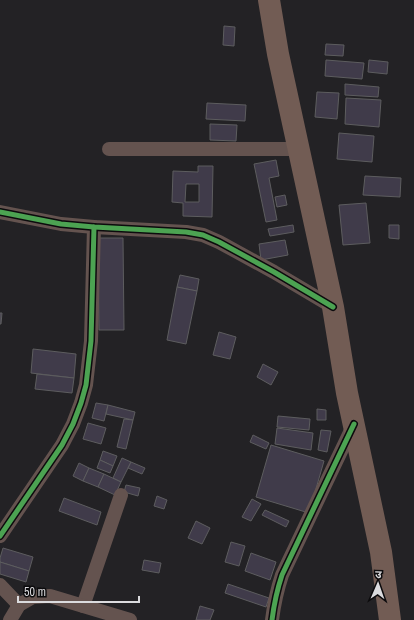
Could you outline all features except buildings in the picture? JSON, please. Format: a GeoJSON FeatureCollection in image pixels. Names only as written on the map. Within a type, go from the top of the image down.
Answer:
{"type":"FeatureCollection","features":[{"type":"Feature","properties":{"kind":"highway"},"geometry":{"type":"LineString","coordinates":[[269,0],[278,54],[333,307],[347,393],[382,552],[390,620]]}},
{"type":"Feature","properties":{"kind":"street"},"geometry":{"type":"LineString","coordinates":[[110,149],[299,149]]}},
{"type":"Feature","properties":{"kind":"street"},"geometry":{"type":"LineString","coordinates":[[0,212],[61,224],[186,232],[203,235],[274,272],[333,307]]}},
{"type":"Feature","properties":{"kind":"street"},"geometry":{"type":"LineString","coordinates":[[0,536],[62,445],[73,424],[81,403],[86,386],[91,340],[94,227]]}},
{"type":"Feature","properties":{"kind":"street"},"geometry":{"type":"LineString","coordinates":[[272,620],[277,590],[282,575],[354,424]]}},
{"type":"Feature","properties":{"kind":"street"},"geometry":{"type":"LineString","coordinates":[[83,606],[121,495]]}},
{"type":"Feature","properties":{"kind":"street"},"geometry":{"type":"LineString","coordinates":[[0,585],[19,605]]}},
{"type":"Feature","properties":{"kind":"street"},"geometry":{"type":"LineString","coordinates":[[10,620],[19,605],[33,597],[50,596],[128,620]]}},
{"type":"Feature","properties":{"kind":"cycle path"},"geometry":{"type":"LineString","coordinates":[[0,212],[61,224],[186,232],[203,235],[274,272],[333,307]]}},
{"type":"Feature","properties":{"kind":"cycle path"},"geometry":{"type":"LineString","coordinates":[[0,536],[62,445],[73,424],[81,403],[86,385],[91,341],[94,227]]}},
{"type":"Feature","properties":{"kind":"cycle path"},"geometry":{"type":"LineString","coordinates":[[272,620],[282,575],[354,424]]}}]}
